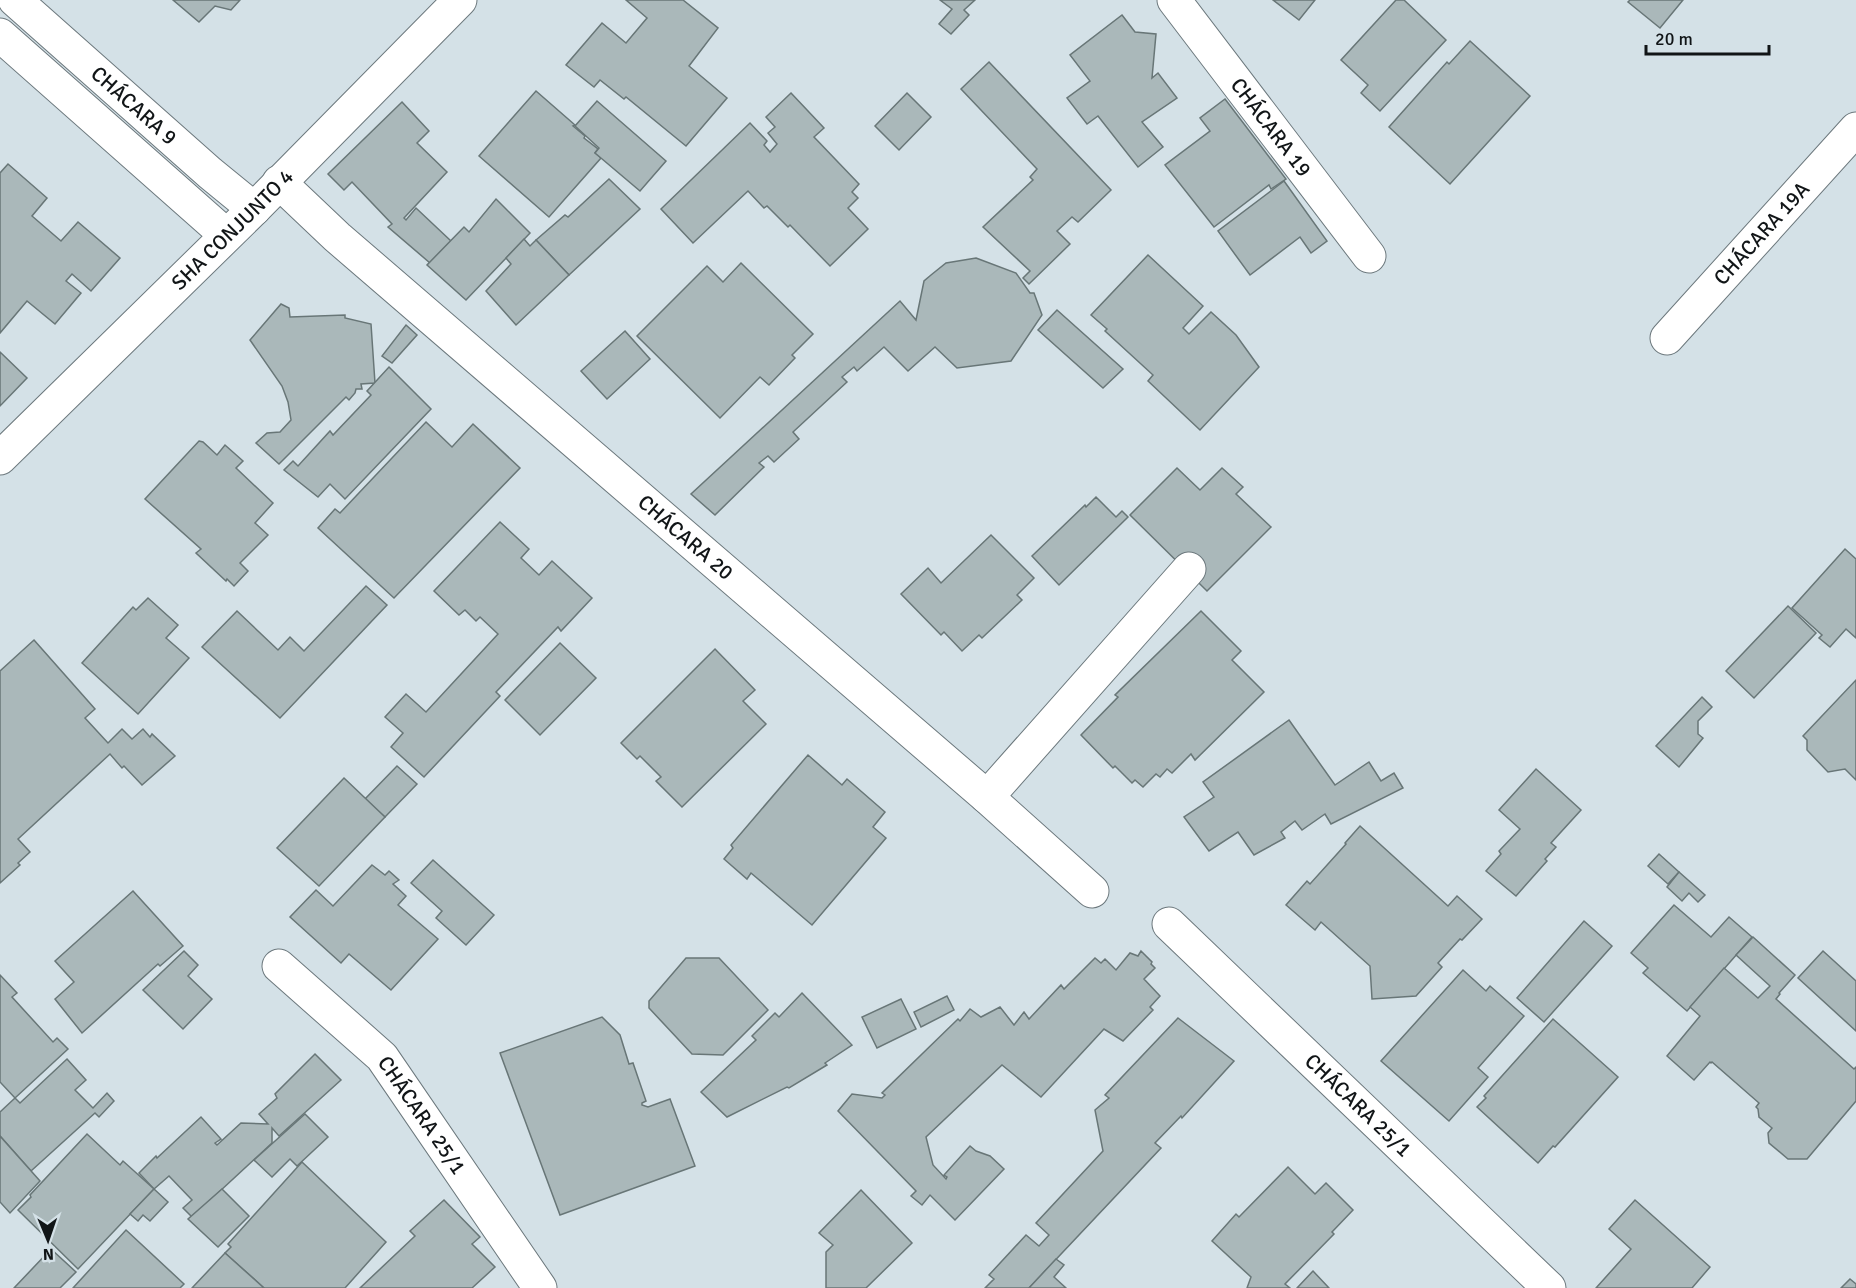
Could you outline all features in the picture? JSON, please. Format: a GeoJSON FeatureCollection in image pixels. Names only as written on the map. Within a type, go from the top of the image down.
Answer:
{"type":"FeatureCollection","features":[{"type":"Feature","properties":{"kind":"street","name":"CHÁCARA 9"},"geometry":{"type":"LineString","coordinates":[[15,0],[210,173],[254,208]]}},
{"type":"Feature","properties":{"kind":"street","name":"SHA CONJUNTO 4"},"geometry":{"type":"LineString","coordinates":[[0,458],[254,208],[460,0]]}},
{"type":"Feature","properties":{"kind":"street","name":"CHÁCARA 19"},"geometry":{"type":"LineString","coordinates":[[1174,0],[1369,256]]}},
{"type":"Feature","properties":{"kind":"street"},"geometry":{"type":"LineString","coordinates":[[0,35],[226,235]]}},
{"type":"Feature","properties":{"kind":"street","name":"CHÁCARA 19A"},"geometry":{"type":"LineString","coordinates":[[1667,338],[1856,129]]}},
{"type":"Feature","properties":{"kind":"street","name":"CHÁCARA 20"},"geometry":{"type":"LineString","coordinates":[[279,182],[337,237],[987,797],[1092,891]]}},
{"type":"Feature","properties":{"kind":"street"},"geometry":{"type":"LineString","coordinates":[[987,797],[1189,569]]}},
{"type":"Feature","properties":{"kind":"street","name":"CHÁCARA 25/1"},"geometry":{"type":"LineString","coordinates":[[1169,924],[1549,1288]]}},
{"type":"Feature","properties":{"kind":"street","name":"CHÁCARA 25/1"},"geometry":{"type":"LineString","coordinates":[[279,966],[382,1057],[540,1288]]}},
{"type":"Feature","properties":{"kind":"building"},"geometry":{"type":"Polygon","coordinates":[[[173,0],[240,0],[231,10],[215,6],[199,22],[173,0]]]}},
{"type":"Feature","properties":{"kind":"building"},"geometry":{"type":"Polygon","coordinates":[[[626,0],[683,0],[718,28],[689,66],[727,98],[686,146],[626,97],[624,99],[600,80],[594,87],[566,65],[602,23],[626,43],[647,18],[626,0]]]}},
{"type":"Feature","properties":{"kind":"building"},"geometry":{"type":"Polygon","coordinates":[[[940,0],[975,0],[964,10],[969,15],[951,34],[939,24],[952,9],[940,0]]]}},
{"type":"Feature","properties":{"kind":"building"},"geometry":{"type":"Polygon","coordinates":[[[1273,0],[1315,0],[1299,20],[1273,0]]]}},
{"type":"Feature","properties":{"kind":"building"},"geometry":{"type":"Polygon","coordinates":[[[1396,0],[1404,0],[1446,40],[1380,111],[1361,93],[1368,85],[1341,60],[1396,0]]]}},
{"type":"Feature","properties":{"kind":"building"},"geometry":{"type":"Polygon","coordinates":[[[1630,0],[1683,0],[1660,28],[1628,2],[1630,0]]]}},
{"type":"Feature","properties":{"kind":"building"},"geometry":{"type":"Polygon","coordinates":[[[1122,15],[1135,32],[1156,34],[1152,78],[1158,73],[1177,98],[1142,122],[1163,147],[1138,167],[1098,116],[1087,124],[1067,98],[1090,81],[1070,55],[1122,15]]]}},
{"type":"Feature","properties":{"kind":"building"},"geometry":{"type":"Polygon","coordinates":[[[1470,41],[1530,96],[1450,184],[1389,127],[1447,62],[1449,64],[1470,41]]]}},
{"type":"Feature","properties":{"kind":"building"},"geometry":{"type":"Polygon","coordinates":[[[989,62],[1111,190],[1078,222],[1072,217],[1057,231],[1070,244],[1029,284],[1023,278],[1030,271],[983,227],[1033,180],[1030,177],[1037,169],[961,89],[989,62]]]}},
{"type":"Feature","properties":{"kind":"building"},"geometry":{"type":"Polygon","coordinates":[[[536,91],[575,125],[573,126],[585,136],[584,138],[598,149],[595,153],[601,158],[549,217],[479,156],[536,91]]]}},
{"type":"Feature","properties":{"kind":"building"},"geometry":{"type":"Polygon","coordinates":[[[791,93],[824,128],[814,137],[859,184],[852,192],[858,198],[848,208],[868,229],[830,266],[790,225],[788,227],[767,206],[764,208],[748,191],[693,243],[661,209],[750,123],[767,141],[764,145],[770,152],[777,144],[768,133],[775,127],[766,117],[791,93]]]}},
{"type":"Feature","properties":{"kind":"building"},"geometry":{"type":"Polygon","coordinates":[[[907,93],[931,117],[899,150],[875,126],[907,93]]]}},
{"type":"Feature","properties":{"kind":"building"},"geometry":{"type":"Polygon","coordinates":[[[1225,99],[1286,179],[1271,189],[1269,185],[1214,227],[1165,165],[1210,131],[1200,118],[1225,99]]]}},
{"type":"Feature","properties":{"kind":"building"},"geometry":{"type":"Polygon","coordinates":[[[597,101],[666,161],[640,191],[595,153],[599,148],[575,126],[597,101]]]}},
{"type":"Feature","properties":{"kind":"building"},"geometry":{"type":"Polygon","coordinates":[[[402,102],[429,131],[417,143],[447,172],[404,218],[406,220],[416,208],[451,241],[430,263],[388,227],[392,224],[352,182],[344,190],[328,174],[402,102]]]}},
{"type":"Feature","properties":{"kind":"building"},"geometry":{"type":"Polygon","coordinates":[[[8,164],[47,198],[32,216],[61,241],[78,222],[120,258],[91,291],[72,274],[66,281],[81,293],[55,324],[27,301],[0,333],[0,173],[8,164]]]}},
{"type":"Feature","properties":{"kind":"building"},"geometry":{"type":"Polygon","coordinates":[[[609,179],[640,209],[569,275],[536,240],[565,215],[568,217],[609,179]]]}},
{"type":"Feature","properties":{"kind":"building"},"geometry":{"type":"Polygon","coordinates":[[[1284,181],[1327,241],[1311,253],[1300,237],[1250,275],[1218,231],[1284,181]]]}},
{"type":"Feature","properties":{"kind":"building"},"geometry":{"type":"Polygon","coordinates":[[[496,199],[530,233],[466,300],[427,265],[464,227],[469,232],[496,199]]]}},
{"type":"Feature","properties":{"kind":"building"},"geometry":{"type":"Polygon","coordinates":[[[524,239],[530,246],[536,240],[569,275],[516,325],[486,291],[511,264],[506,258],[524,239]]]}},
{"type":"Feature","properties":{"kind":"building"},"geometry":{"type":"Polygon","coordinates":[[[1148,255],[1203,306],[1183,328],[1189,334],[1211,312],[1236,335],[1259,367],[1200,430],[1148,381],[1153,375],[1091,315],[1148,255]]]}},
{"type":"Feature","properties":{"kind":"building"},"geometry":{"type":"Polygon","coordinates":[[[976,258],[1016,273],[1030,293],[1034,293],[1042,315],[1011,361],[957,368],[935,347],[908,371],[884,347],[857,371],[854,367],[842,377],[847,382],[793,432],[799,439],[774,462],[768,456],[759,463],[764,467],[715,515],[691,494],[900,301],[916,320],[924,281],[931,275],[946,263],[976,258]]]}},
{"type":"Feature","properties":{"kind":"building"},"geometry":{"type":"Polygon","coordinates":[[[741,263],[813,334],[792,355],[795,358],[769,385],[760,377],[720,418],[637,336],[707,266],[723,282],[741,263]]]}},
{"type":"Feature","properties":{"kind":"building"},"geometry":{"type":"Polygon","coordinates":[[[281,304],[289,308],[290,317],[345,315],[345,318],[371,324],[375,383],[361,384],[362,389],[356,389],[349,400],[346,397],[279,464],[256,443],[267,433],[280,432],[291,420],[288,402],[282,386],[250,340],[281,304]]]}},
{"type":"Feature","properties":{"kind":"building"},"geometry":{"type":"Polygon","coordinates":[[[1057,310],[1123,369],[1103,388],[1038,330],[1057,310]]]}},
{"type":"Feature","properties":{"kind":"building"},"geometry":{"type":"Polygon","coordinates":[[[406,325],[417,335],[392,363],[382,356],[406,325]]]}},
{"type":"Feature","properties":{"kind":"building"},"geometry":{"type":"Polygon","coordinates":[[[625,331],[650,359],[607,399],[581,371],[625,331]]]}},
{"type":"Feature","properties":{"kind":"building"},"geometry":{"type":"Polygon","coordinates":[[[0,352],[27,378],[0,406],[0,352]]]}},
{"type":"Feature","properties":{"kind":"building"},"geometry":{"type":"Polygon","coordinates":[[[389,367],[431,409],[345,499],[330,484],[318,497],[284,470],[293,461],[298,466],[330,431],[333,435],[371,395],[367,391],[389,367]]]}},
{"type":"Feature","properties":{"kind":"building"},"geometry":{"type":"Polygon","coordinates":[[[426,422],[452,447],[473,424],[520,468],[394,598],[318,528],[335,509],[340,513],[426,422]]]}},
{"type":"Feature","properties":{"kind":"building"},"geometry":{"type":"Polygon","coordinates":[[[199,441],[217,455],[225,445],[243,461],[236,468],[273,503],[255,523],[268,535],[240,563],[248,571],[234,586],[196,553],[201,549],[145,499],[199,441]]]}},
{"type":"Feature","properties":{"kind":"building"},"geometry":{"type":"Polygon","coordinates":[[[1177,468],[1200,490],[1222,468],[1243,487],[1236,494],[1271,527],[1207,591],[1130,515],[1177,468]]]}},
{"type":"Feature","properties":{"kind":"building"},"geometry":{"type":"Polygon","coordinates":[[[1096,497],[1116,517],[1122,511],[1128,517],[1059,585],[1032,556],[1096,497]]]}},
{"type":"Feature","properties":{"kind":"building"},"geometry":{"type":"Polygon","coordinates":[[[500,522],[529,549],[521,558],[539,575],[552,561],[592,598],[561,631],[558,627],[496,692],[500,696],[424,777],[391,747],[403,733],[385,717],[406,694],[426,712],[498,634],[480,617],[476,621],[465,610],[459,615],[434,591],[500,522]]]}},
{"type":"Feature","properties":{"kind":"building"},"geometry":{"type":"Polygon","coordinates":[[[991,535],[1034,578],[1017,595],[1022,600],[982,638],[979,635],[962,651],[944,632],[941,635],[901,594],[928,568],[941,583],[991,535]]]}},
{"type":"Feature","properties":{"kind":"building"},"geometry":{"type":"Polygon","coordinates":[[[1845,549],[1856,559],[1856,638],[1846,629],[1830,647],[1819,638],[1822,635],[1792,608],[1845,549]]]}},
{"type":"Feature","properties":{"kind":"building"},"geometry":{"type":"Polygon","coordinates":[[[366,586],[387,605],[280,718],[202,647],[237,611],[278,650],[290,637],[304,651],[366,586]]]}},
{"type":"Feature","properties":{"kind":"building"},"geometry":{"type":"Polygon","coordinates":[[[148,598],[178,625],[166,638],[189,658],[138,714],[82,663],[133,607],[136,610],[148,598]]]}},
{"type":"Feature","properties":{"kind":"building"},"geometry":{"type":"Polygon","coordinates":[[[1788,606],[1816,633],[1754,698],[1726,671],[1788,606]]]}},
{"type":"Feature","properties":{"kind":"building"},"geometry":{"type":"Polygon","coordinates":[[[1201,611],[1241,651],[1232,660],[1264,692],[1195,760],[1191,754],[1172,773],[1167,769],[1160,777],[1156,774],[1143,787],[1135,780],[1132,783],[1115,766],[1113,768],[1081,735],[1118,697],[1115,695],[1201,611]]]}},
{"type":"Feature","properties":{"kind":"building"},"geometry":{"type":"Polygon","coordinates":[[[34,640],[95,709],[85,718],[108,743],[122,729],[132,739],[143,729],[150,737],[152,734],[175,756],[142,785],[110,754],[18,839],[30,852],[18,863],[20,865],[0,883],[0,671],[34,640]]]}},
{"type":"Feature","properties":{"kind":"building"},"geometry":{"type":"Polygon","coordinates":[[[560,643],[596,678],[540,735],[505,700],[560,643]]]}},
{"type":"Feature","properties":{"kind":"building"},"geometry":{"type":"Polygon","coordinates":[[[715,649],[755,690],[743,701],[766,724],[682,807],[656,781],[661,777],[640,756],[637,759],[621,743],[715,649]]]}},
{"type":"Feature","properties":{"kind":"building"},"geometry":{"type":"Polygon","coordinates":[[[1856,680],[1856,780],[1845,769],[1828,772],[1807,750],[1807,740],[1803,736],[1856,680]]]}},
{"type":"Feature","properties":{"kind":"building"},"geometry":{"type":"Polygon","coordinates":[[[1702,697],[1712,707],[1698,721],[1698,734],[1703,738],[1679,767],[1656,746],[1702,697]]]}},
{"type":"Feature","properties":{"kind":"building"},"geometry":{"type":"Polygon","coordinates":[[[1289,720],[1335,785],[1369,762],[1381,781],[1394,773],[1403,788],[1331,824],[1325,814],[1302,830],[1295,821],[1281,832],[1285,838],[1254,855],[1238,832],[1209,851],[1184,817],[1214,797],[1203,782],[1289,720]]]}},
{"type":"Feature","properties":{"kind":"building"},"geometry":{"type":"Polygon","coordinates":[[[808,755],[842,785],[847,779],[885,812],[873,827],[886,838],[812,925],[751,873],[747,879],[724,859],[733,848],[731,845],[808,755]]]}},
{"type":"Feature","properties":{"kind":"building"},"geometry":{"type":"Polygon","coordinates":[[[397,766],[417,784],[385,817],[365,799],[397,766]]]}},
{"type":"Feature","properties":{"kind":"building"},"geometry":{"type":"Polygon","coordinates":[[[1536,769],[1581,810],[1551,843],[1556,847],[1545,859],[1547,861],[1516,896],[1486,871],[1501,854],[1499,851],[1520,829],[1499,810],[1536,769]]]}},
{"type":"Feature","properties":{"kind":"building"},"geometry":{"type":"Polygon","coordinates":[[[344,778],[385,817],[319,886],[277,848],[344,778]]]}},
{"type":"Feature","properties":{"kind":"building"},"geometry":{"type":"Polygon","coordinates":[[[1360,826],[1448,906],[1457,896],[1482,919],[1438,963],[1442,967],[1416,996],[1372,999],[1370,966],[1321,922],[1315,930],[1286,905],[1307,881],[1310,884],[1360,826]]]}},
{"type":"Feature","properties":{"kind":"building"},"geometry":{"type":"Polygon","coordinates":[[[1659,854],[1679,872],[1668,884],[1648,866],[1659,854]]]}},
{"type":"Feature","properties":{"kind":"building"},"geometry":{"type":"Polygon","coordinates":[[[433,860],[494,915],[466,945],[436,918],[442,911],[411,883],[433,860]]]}},
{"type":"Feature","properties":{"kind":"building"},"geometry":{"type":"Polygon","coordinates":[[[372,865],[385,875],[389,871],[399,880],[393,884],[406,896],[398,905],[438,939],[391,990],[349,954],[341,963],[290,917],[316,890],[333,906],[372,865]]]}},
{"type":"Feature","properties":{"kind":"building"},"geometry":{"type":"Polygon","coordinates":[[[1679,872],[1705,895],[1698,902],[1689,893],[1682,901],[1667,887],[1679,872]]]}},
{"type":"Feature","properties":{"kind":"building"},"geometry":{"type":"Polygon","coordinates":[[[133,891],[183,946],[160,966],[158,964],[82,1033],[55,999],[74,982],[55,961],[133,891]]]}},
{"type":"Feature","properties":{"kind":"building"},"geometry":{"type":"Polygon","coordinates":[[[1674,905],[1711,937],[1729,917],[1752,937],[1687,1011],[1643,973],[1648,968],[1631,953],[1674,905]]]}},
{"type":"Feature","properties":{"kind":"building"},"geometry":{"type":"Polygon","coordinates":[[[1584,921],[1612,946],[1544,1022],[1517,998],[1584,921]]]}},
{"type":"Feature","properties":{"kind":"building"},"geometry":{"type":"Polygon","coordinates":[[[1753,937],[1795,975],[1776,999],[1854,1069],[1856,1067],[1856,1101],[1807,1159],[1788,1159],[1769,1143],[1768,1133],[1772,1128],[1759,1117],[1756,1107],[1759,1103],[1712,1062],[1694,1080],[1667,1056],[1700,1016],[1690,1007],[1724,968],[1758,998],[1770,986],[1736,955],[1753,937]]]}},
{"type":"Feature","properties":{"kind":"building"},"geometry":{"type":"Polygon","coordinates":[[[184,951],[198,965],[188,976],[212,999],[183,1029],[143,990],[184,951]]]}},
{"type":"Feature","properties":{"kind":"building"},"geometry":{"type":"Polygon","coordinates":[[[1141,951],[1155,968],[1144,979],[1160,996],[1150,1007],[1153,1010],[1123,1041],[1104,1029],[1041,1097],[1002,1065],[926,1137],[933,1165],[946,1179],[944,1175],[970,1146],[990,1156],[1004,1169],[955,1220],[930,1195],[922,1205],[911,1196],[916,1191],[838,1111],[852,1094],[882,1098],[885,1095],[882,1093],[970,1009],[981,1017],[1000,1007],[1014,1025],[1024,1012],[1029,1019],[1061,985],[1064,989],[1095,958],[1101,963],[1105,959],[1116,970],[1130,953],[1138,956],[1141,951]]]}},
{"type":"Feature","properties":{"kind":"building"},"geometry":{"type":"Polygon","coordinates":[[[1823,951],[1856,981],[1856,1031],[1798,978],[1823,951]]]}},
{"type":"Feature","properties":{"kind":"building"},"geometry":{"type":"Polygon","coordinates":[[[686,958],[719,958],[768,1010],[723,1055],[692,1054],[649,1008],[649,1001],[686,958]]]}},
{"type":"Feature","properties":{"kind":"building"},"geometry":{"type":"Polygon","coordinates":[[[1463,970],[1486,991],[1490,986],[1524,1016],[1478,1068],[1488,1077],[1449,1121],[1381,1061],[1463,970]]]}},
{"type":"Feature","properties":{"kind":"building"},"geometry":{"type":"Polygon","coordinates":[[[0,975],[17,993],[12,997],[53,1042],[57,1038],[68,1049],[15,1098],[0,1082],[0,975]]]}},
{"type":"Feature","properties":{"kind":"building"},"geometry":{"type":"Polygon","coordinates":[[[802,993],[852,1045],[825,1063],[827,1065],[789,1088],[727,1117],[701,1092],[756,1040],[752,1036],[775,1013],[779,1017],[802,993]]]}},
{"type":"Feature","properties":{"kind":"building"},"geometry":{"type":"Polygon","coordinates":[[[947,996],[954,1010],[921,1027],[914,1012],[947,996]]]}},
{"type":"Feature","properties":{"kind":"building"},"geometry":{"type":"Polygon","coordinates":[[[901,999],[916,1029],[877,1048],[862,1017],[901,999]]]}},
{"type":"Feature","properties":{"kind":"building"},"geometry":{"type":"Polygon","coordinates":[[[602,1017],[620,1035],[629,1064],[633,1063],[646,1101],[642,1105],[648,1107],[670,1099],[695,1166],[560,1215],[500,1053],[602,1017]]]}},
{"type":"Feature","properties":{"kind":"building"},"geometry":{"type":"Polygon","coordinates":[[[1178,1018],[1234,1061],[1182,1118],[1181,1116],[1155,1143],[1161,1148],[1029,1288],[985,1288],[994,1279],[989,1275],[1026,1235],[1039,1246],[1049,1235],[1036,1223],[1103,1151],[1095,1110],[1109,1098],[1105,1095],[1178,1018]]]}},
{"type":"Feature","properties":{"kind":"building"},"geometry":{"type":"Polygon","coordinates":[[[1553,1019],[1618,1077],[1538,1163],[1477,1107],[1486,1098],[1484,1096],[1553,1019]]]}},
{"type":"Feature","properties":{"kind":"building"},"geometry":{"type":"Polygon","coordinates":[[[315,1054],[341,1080],[279,1136],[272,1128],[272,1143],[192,1217],[183,1208],[192,1200],[169,1176],[154,1189],[139,1173],[201,1117],[221,1139],[215,1143],[217,1145],[241,1123],[268,1124],[259,1114],[277,1098],[275,1094],[315,1054]]]}},
{"type":"Feature","properties":{"kind":"building"},"geometry":{"type":"Polygon","coordinates":[[[67,1059],[86,1080],[75,1090],[93,1108],[107,1093],[114,1101],[99,1117],[95,1113],[31,1171],[0,1136],[0,1112],[15,1098],[20,1103],[67,1059]]]}},
{"type":"Feature","properties":{"kind":"building"},"geometry":{"type":"Polygon","coordinates":[[[305,1114],[328,1137],[297,1166],[290,1159],[272,1177],[254,1160],[305,1114]]]}},
{"type":"Feature","properties":{"kind":"building"},"geometry":{"type":"Polygon","coordinates":[[[87,1134],[120,1165],[123,1161],[154,1189],[78,1269],[18,1210],[87,1134]]]}},
{"type":"Feature","properties":{"kind":"building"},"geometry":{"type":"Polygon","coordinates":[[[0,1136],[40,1181],[10,1213],[0,1202],[0,1136]]]}},
{"type":"Feature","properties":{"kind":"building"},"geometry":{"type":"Polygon","coordinates":[[[302,1162],[386,1242],[345,1288],[264,1288],[225,1253],[231,1247],[228,1244],[302,1162]]]}},
{"type":"Feature","properties":{"kind":"building"},"geometry":{"type":"Polygon","coordinates":[[[1288,1167],[1315,1194],[1326,1183],[1353,1210],[1332,1232],[1334,1234],[1285,1284],[1290,1288],[1247,1288],[1251,1277],[1212,1241],[1236,1214],[1239,1217],[1288,1167]]]}},
{"type":"Feature","properties":{"kind":"building"},"geometry":{"type":"Polygon","coordinates":[[[154,1189],[168,1202],[150,1221],[143,1215],[138,1221],[130,1214],[154,1189]]]}},
{"type":"Feature","properties":{"kind":"building"},"geometry":{"type":"Polygon","coordinates":[[[222,1189],[249,1216],[218,1247],[188,1219],[222,1189]]]}},
{"type":"Feature","properties":{"kind":"building"},"geometry":{"type":"Polygon","coordinates":[[[861,1190],[912,1243],[866,1288],[826,1288],[826,1252],[833,1245],[819,1233],[861,1190]]]}},
{"type":"Feature","properties":{"kind":"building"},"geometry":{"type":"Polygon","coordinates":[[[444,1200],[480,1237],[472,1244],[495,1267],[472,1288],[360,1288],[415,1236],[410,1231],[444,1200]]]}},
{"type":"Feature","properties":{"kind":"building"},"geometry":{"type":"Polygon","coordinates":[[[1635,1200],[1710,1267],[1692,1288],[1596,1288],[1631,1249],[1609,1229],[1635,1200]]]}},
{"type":"Feature","properties":{"kind":"building"},"geometry":{"type":"Polygon","coordinates":[[[126,1230],[184,1284],[180,1288],[73,1288],[126,1230]]]}},
{"type":"Feature","properties":{"kind":"building"},"geometry":{"type":"Polygon","coordinates":[[[51,1249],[76,1272],[60,1288],[14,1288],[51,1249]]]}},
{"type":"Feature","properties":{"kind":"building"},"geometry":{"type":"Polygon","coordinates":[[[225,1253],[264,1288],[192,1288],[225,1253]]]}},
{"type":"Feature","properties":{"kind":"building"},"geometry":{"type":"Polygon","coordinates":[[[1056,1259],[1064,1265],[1054,1277],[1066,1288],[1029,1288],[1056,1259]]]}},
{"type":"Feature","properties":{"kind":"building"},"geometry":{"type":"Polygon","coordinates":[[[1313,1271],[1329,1288],[1297,1288],[1313,1271]]]}},
{"type":"Feature","properties":{"kind":"building"},"geometry":{"type":"Polygon","coordinates":[[[1850,1279],[1856,1284],[1856,1288],[1841,1288],[1850,1279]]]}}]}
